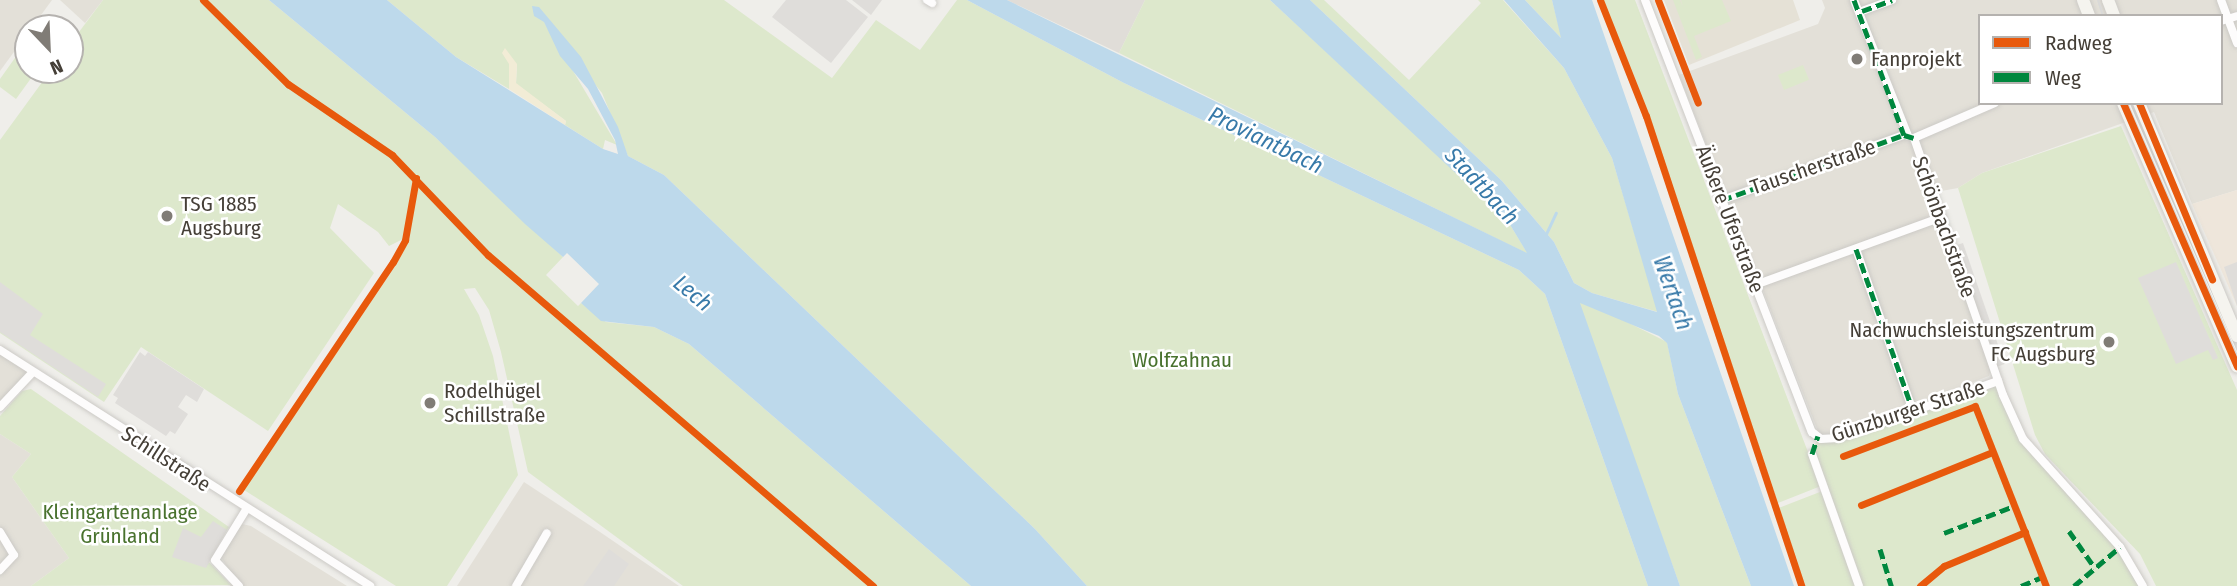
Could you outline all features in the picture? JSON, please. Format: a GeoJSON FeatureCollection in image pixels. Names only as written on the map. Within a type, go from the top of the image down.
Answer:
{"type":"FeatureCollection","features":[{"type":"Feature","properties":{"kind":"main road"},"geometry":{"type":"LineString","coordinates":[[2124,105],[2237,366]]}},
{"type":"Feature","properties":{"kind":"main road"},"geometry":{"type":"LineString","coordinates":[[2140,105],[2237,336]]}},
{"type":"Feature","properties":{"kind":"street","name":"Äußere Uferstraße"},"geometry":{"type":"LineString","coordinates":[[1645,0],[1808,425],[1818,436]]}},
{"type":"Feature","properties":{"kind":"street","name":"Schönbachstraße"},"geometry":{"type":"LineString","coordinates":[[1854,0],[1862,11],[1904,135],[1914,138],[1998,381],[2030,450],[2120,547],[2143,586]]}},
{"type":"Feature","properties":{"kind":"street"},"geometry":{"type":"LineString","coordinates":[[1862,11],[1892,0]]}},
{"type":"Feature","properties":{"kind":"street"},"geometry":{"type":"LineString","coordinates":[[2221,0],[2237,43]]}},
{"type":"Feature","properties":{"kind":"street"},"geometry":{"type":"LineString","coordinates":[[1914,138],[1990,105]]}},
{"type":"Feature","properties":{"kind":"street","name":"Tauscherstraße"},"geometry":{"type":"LineString","coordinates":[[1722,200],[1904,135]]}},
{"type":"Feature","properties":{"kind":"street"},"geometry":{"type":"LineString","coordinates":[[1755,285],[1942,217]]}},
{"type":"Feature","properties":{"kind":"street"},"geometry":{"type":"LineString","coordinates":[[1856,249],[1913,411]]}},
{"type":"Feature","properties":{"kind":"street","name":"Schillstraße"},"geometry":{"type":"LineString","coordinates":[[0,350],[32,373],[370,586]]}},
{"type":"Feature","properties":{"kind":"street"},"geometry":{"type":"LineString","coordinates":[[0,407],[32,373]]}},
{"type":"Feature","properties":{"kind":"street","name":"Günzburger Straße"},"geometry":{"type":"LineString","coordinates":[[1818,436],[1838,438],[1998,381]]}},
{"type":"Feature","properties":{"kind":"street"},"geometry":{"type":"LineString","coordinates":[[1812,454],[1860,586]]}},
{"type":"Feature","properties":{"kind":"street"},"geometry":{"type":"LineString","coordinates":[[239,586],[215,560],[247,508]]}},
{"type":"Feature","properties":{"kind":"street"},"geometry":{"type":"LineString","coordinates":[[0,531],[14,555],[0,570]]}},
{"type":"Feature","properties":{"kind":"street"},"geometry":{"type":"LineString","coordinates":[[516,586],[547,533]]}},
{"type":"Feature","properties":{"kind":"shaded area"},"geometry":{"type":"Polygon","coordinates":[[[0,0],[52,0],[42,14],[14,14],[14,52],[0,71],[0,0]]]}},
{"type":"Feature","properties":{"kind":"shaded area"},"geometry":{"type":"Polygon","coordinates":[[[60,0],[103,0],[85,23],[84,14],[75,14],[60,0]]]}},
{"type":"Feature","properties":{"kind":"shaded area"},"geometry":{"type":"Polygon","coordinates":[[[786,0],[846,0],[868,17],[831,63],[772,17],[786,0]]]}},
{"type":"Feature","properties":{"kind":"shaded area"},"geometry":{"type":"Polygon","coordinates":[[[852,0],[882,0],[871,15],[852,0]]]}},
{"type":"Feature","properties":{"kind":"shaded area"},"geometry":{"type":"Polygon","coordinates":[[[1007,0],[1145,0],[1119,53],[1007,0]]]}},
{"type":"Feature","properties":{"kind":"shaded area"},"geometry":{"type":"Polygon","coordinates":[[[1664,0],[1793,0],[1800,20],[1689,65],[1664,0]]]}},
{"type":"Feature","properties":{"kind":"shaded area"},"geometry":{"type":"Polygon","coordinates":[[[1822,0],[2237,0],[2237,190],[2192,204],[2154,112],[1982,173],[1958,188],[1930,193],[1991,368],[1989,376],[1836,435],[1819,434],[1679,75],[1818,24],[1825,8],[1822,0]]]}},
{"type":"Feature","properties":{"kind":"shaded area"},"geometry":{"type":"Polygon","coordinates":[[[2237,190],[2237,306],[2192,204],[2237,190]]]}},
{"type":"Feature","properties":{"kind":"shaded area"},"geometry":{"type":"Polygon","coordinates":[[[1963,243],[2005,364],[1997,367],[1955,246],[1963,243]]]}},
{"type":"Feature","properties":{"kind":"shaded area"},"geometry":{"type":"Polygon","coordinates":[[[2176,262],[2218,358],[2213,360],[2208,350],[2176,364],[2138,278],[2176,262]]]}},
{"type":"Feature","properties":{"kind":"shaded area"},"geometry":{"type":"Polygon","coordinates":[[[2237,262],[2237,306],[2224,267],[2237,262]]]}},
{"type":"Feature","properties":{"kind":"shaded area"},"geometry":{"type":"Polygon","coordinates":[[[0,282],[43,314],[30,335],[106,384],[98,397],[0,332],[0,282]]]}},
{"type":"Feature","properties":{"kind":"shaded area"},"geometry":{"type":"Polygon","coordinates":[[[0,350],[32,373],[0,407],[0,350]]]}},
{"type":"Feature","properties":{"kind":"shaded area"},"geometry":{"type":"Polygon","coordinates":[[[140,352],[145,356],[148,352],[204,389],[197,402],[186,395],[178,407],[188,414],[175,434],[170,431],[166,436],[115,403],[118,398],[113,395],[140,352]]]}},
{"type":"Feature","properties":{"kind":"shaded area"},"geometry":{"type":"Polygon","coordinates":[[[0,434],[31,454],[12,477],[69,558],[31,586],[0,586],[0,434]]]}},
{"type":"Feature","properties":{"kind":"shaded area"},"geometry":{"type":"Polygon","coordinates":[[[524,482],[600,532],[679,586],[457,586],[524,482]]]}},
{"type":"Feature","properties":{"kind":"shaded area"},"geometry":{"type":"Polygon","coordinates":[[[213,521],[227,530],[206,568],[172,557],[183,528],[201,537],[213,521]]]}},
{"type":"Feature","properties":{"kind":"shaded area"},"geometry":{"type":"Polygon","coordinates":[[[242,524],[251,526],[347,586],[230,586],[231,573],[221,557],[242,524]]]}},
{"type":"Feature","properties":{"kind":"shaded area"},"geometry":{"type":"Polygon","coordinates":[[[609,549],[629,564],[614,586],[583,586],[609,549]]]}},
{"type":"Feature","properties":{"kind":"green space"},"geometry":{"type":"Polygon","coordinates":[[[103,0],[269,0],[435,137],[563,257],[546,275],[578,306],[581,303],[606,322],[654,327],[689,344],[971,586],[683,586],[528,472],[489,310],[475,288],[464,289],[479,315],[493,356],[518,475],[447,586],[396,586],[244,490],[396,265],[404,247],[407,237],[389,246],[378,232],[338,204],[330,228],[374,273],[268,431],[141,347],[104,402],[0,333],[0,140],[41,84],[84,84],[84,25],[103,0]]]}},
{"type":"Feature","properties":{"kind":"green space","name":"Wolfzahnau"},"geometry":{"type":"Polygon","coordinates":[[[387,0],[724,0],[832,78],[876,20],[920,50],[957,0],[967,0],[1124,83],[1519,270],[1545,294],[1648,586],[1087,586],[1035,529],[664,175],[628,156],[602,93],[544,22],[617,145],[605,140],[603,149],[565,125],[566,121],[516,84],[517,64],[509,64],[509,89],[456,57],[387,0]]]}},
{"type":"Feature","properties":{"kind":"green space"},"geometry":{"type":"Polygon","coordinates":[[[1145,0],[1270,0],[1479,193],[1509,223],[1528,254],[1119,53],[1145,0]]]}},
{"type":"Feature","properties":{"kind":"green space"},"geometry":{"type":"Polygon","coordinates":[[[1310,0],[1324,0],[1409,80],[1481,3],[1478,0],[1503,0],[1564,68],[1612,158],[1658,312],[1592,293],[1574,283],[1554,242],[1502,181],[1310,0]]]}},
{"type":"Feature","properties":{"kind":"green space"},"geometry":{"type":"Polygon","coordinates":[[[1525,0],[1552,0],[1562,39],[1525,0]]]}},
{"type":"Feature","properties":{"kind":"green space"},"geometry":{"type":"Polygon","coordinates":[[[1603,0],[1635,0],[1821,486],[1778,503],[1635,78],[1603,0]]]}},
{"type":"Feature","properties":{"kind":"green space"},"geometry":{"type":"Polygon","coordinates":[[[1673,0],[1680,0],[1683,7],[1681,0],[1722,0],[1731,21],[1694,36],[1702,57],[1696,60],[1673,0]]]}},
{"type":"Feature","properties":{"kind":"green space"},"geometry":{"type":"Polygon","coordinates":[[[14,59],[14,84],[27,84],[16,99],[0,87],[0,79],[14,59]]]}},
{"type":"Feature","properties":{"kind":"green space"},"geometry":{"type":"Polygon","coordinates":[[[1803,65],[1809,80],[1784,90],[1778,75],[1803,65]]]}},
{"type":"Feature","properties":{"kind":"green space","name":"Nachwuchsleistungszentrum FC Augsburg"},"geometry":{"type":"Polygon","coordinates":[[[2121,126],[2237,390],[2237,586],[2156,586],[2140,554],[2045,454],[2035,435],[1958,188],[1982,173],[2121,126]]]}},
{"type":"Feature","properties":{"kind":"green space"},"geometry":{"type":"Polygon","coordinates":[[[1587,302],[1667,342],[1678,394],[1751,586],[1680,586],[1580,313],[1580,303],[1587,302]]]}},
{"type":"Feature","properties":{"kind":"green space"},"geometry":{"type":"Polygon","coordinates":[[[1998,381],[2023,439],[2120,547],[2143,586],[1801,586],[1776,509],[1825,490],[1812,454],[1818,436],[1828,439],[1998,381]]]}},
{"type":"Feature","properties":{"kind":"green space","name":"Kleingartenanlage Grünland"},"geometry":{"type":"Polygon","coordinates":[[[31,389],[229,527],[208,561],[231,585],[31,586],[69,558],[12,477],[31,454],[0,434],[0,416],[22,391],[31,389]]]}},
{"type":"Feature","properties":{"kind":"sand"},"geometry":{"type":"Polygon","coordinates":[[[505,48],[517,64],[516,83],[566,121],[565,125],[509,89],[509,64],[502,53],[505,48]]]}},
{"type":"Feature","properties":{"kind":"water","name":"Lech"},"geometry":{"type":"Polygon","coordinates":[[[269,0],[387,0],[456,57],[603,149],[618,154],[615,140],[588,89],[560,56],[544,22],[534,16],[532,6],[539,7],[581,57],[618,127],[628,156],[664,175],[1035,529],[1087,586],[971,586],[689,344],[654,327],[601,321],[581,303],[599,284],[567,253],[563,257],[435,137],[269,0]]]}},
{"type":"Feature","properties":{"kind":"water"},"geometry":{"type":"Polygon","coordinates":[[[967,0],[1007,0],[1527,253],[1509,223],[1270,0],[1310,0],[1502,181],[1554,242],[1574,283],[1592,293],[1657,312],[1612,158],[1564,68],[1504,0],[1525,0],[1561,38],[1552,0],[1592,0],[1794,586],[1751,586],[1678,394],[1667,343],[1659,336],[1580,303],[1680,586],[1648,586],[1545,294],[1519,270],[1124,83],[967,0]]]}},
{"type":"Feature","properties":{"kind":"waterway"},"geometry":{"type":"LineString","coordinates":[[1546,234],[1556,213]]}},
{"type":"Feature","properties":{"kind":"tram line"},"geometry":{"type":"LineString","coordinates":[[2098,0],[2102,14]]}},
{"type":"Feature","properties":{"kind":"tram line"},"geometry":{"type":"LineString","coordinates":[[2128,105],[2237,356]]}},
{"type":"Feature","properties":{"kind":"marked path"},"geometry":{"type":"LineString","coordinates":[[1854,0],[1904,135],[1914,138]]}},
{"type":"Feature","properties":{"kind":"marked path"},"geometry":{"type":"LineString","coordinates":[[1862,11],[1892,0]]}},
{"type":"Feature","properties":{"kind":"marked path"},"geometry":{"type":"LineString","coordinates":[[1722,200],[1904,135]]}},
{"type":"Feature","properties":{"kind":"marked path"},"geometry":{"type":"LineString","coordinates":[[1856,249],[1913,411]]}},
{"type":"Feature","properties":{"kind":"marked path"},"geometry":{"type":"LineString","coordinates":[[1812,454],[1818,436]]}},
{"type":"Feature","properties":{"kind":"marked path"},"geometry":{"type":"LineString","coordinates":[[1944,533],[2014,506]]}},
{"type":"Feature","properties":{"kind":"marked path"},"geometry":{"type":"LineString","coordinates":[[2069,531],[2095,568]]}},
{"type":"Feature","properties":{"kind":"marked path"},"geometry":{"type":"LineString","coordinates":[[2074,586],[2120,547]]}},
{"type":"Feature","properties":{"kind":"marked path"},"geometry":{"type":"LineString","coordinates":[[1880,549],[1891,586]]}},
{"type":"Feature","properties":{"kind":"marked path"},"geometry":{"type":"LineString","coordinates":[[2021,586],[2042,577]]}},
{"type":"Feature","properties":{"kind":"cycle path"},"geometry":{"type":"LineString","coordinates":[[203,0],[288,84],[392,155],[488,255],[873,586]]}},
{"type":"Feature","properties":{"kind":"cycle path"},"geometry":{"type":"LineString","coordinates":[[1600,0],[1646,116],[1801,586]]}},
{"type":"Feature","properties":{"kind":"cycle path"},"geometry":{"type":"LineString","coordinates":[[1658,0],[1698,103]]}},
{"type":"Feature","properties":{"kind":"cycle path"},"geometry":{"type":"LineString","coordinates":[[2124,105],[2237,366]]}},
{"type":"Feature","properties":{"kind":"cycle path"},"geometry":{"type":"LineString","coordinates":[[2140,105],[2212,279]]}},
{"type":"Feature","properties":{"kind":"cycle path"},"geometry":{"type":"LineString","coordinates":[[239,491],[393,262],[405,240],[416,178]]}},
{"type":"Feature","properties":{"kind":"cycle path"},"geometry":{"type":"LineString","coordinates":[[1843,456],[1975,406],[2046,586]]}},
{"type":"Feature","properties":{"kind":"cycle path"},"geometry":{"type":"LineString","coordinates":[[1861,505],[1992,452]]}},
{"type":"Feature","properties":{"kind":"cycle path"},"geometry":{"type":"LineString","coordinates":[[1920,586],[1944,566],[2025,532]]}},
{"type":"Feature","properties":{"kind":"place","name":"Fanprojekt"},"geometry":{"type":"Point","coordinates":[1857,59]}},
{"type":"Feature","properties":{"kind":"place","name":"TSG 1885 Augsburg"},"geometry":{"type":"Point","coordinates":[167,216]}},
{"type":"Feature","properties":{"kind":"place","name":"Nachwuchsleistungszentrum FC Augsburg"},"geometry":{"type":"Point","coordinates":[2109,342]}},
{"type":"Feature","properties":{"kind":"place","name":"Rodelhügel Schillstraße"},"geometry":{"type":"Point","coordinates":[430,403]}},
{"type":"Feature","properties":{"kind":"water label","name":"Proviantbach"},"geometry":{"type":"Point","coordinates":[1266,140]}},
{"type":"Feature","properties":{"kind":"water label","name":"Stadtbach"},"geometry":{"type":"Point","coordinates":[1482,186]}},
{"type":"Feature","properties":{"kind":"water label","name":"Wertach"},"geometry":{"type":"Point","coordinates":[1673,293]}}]}
